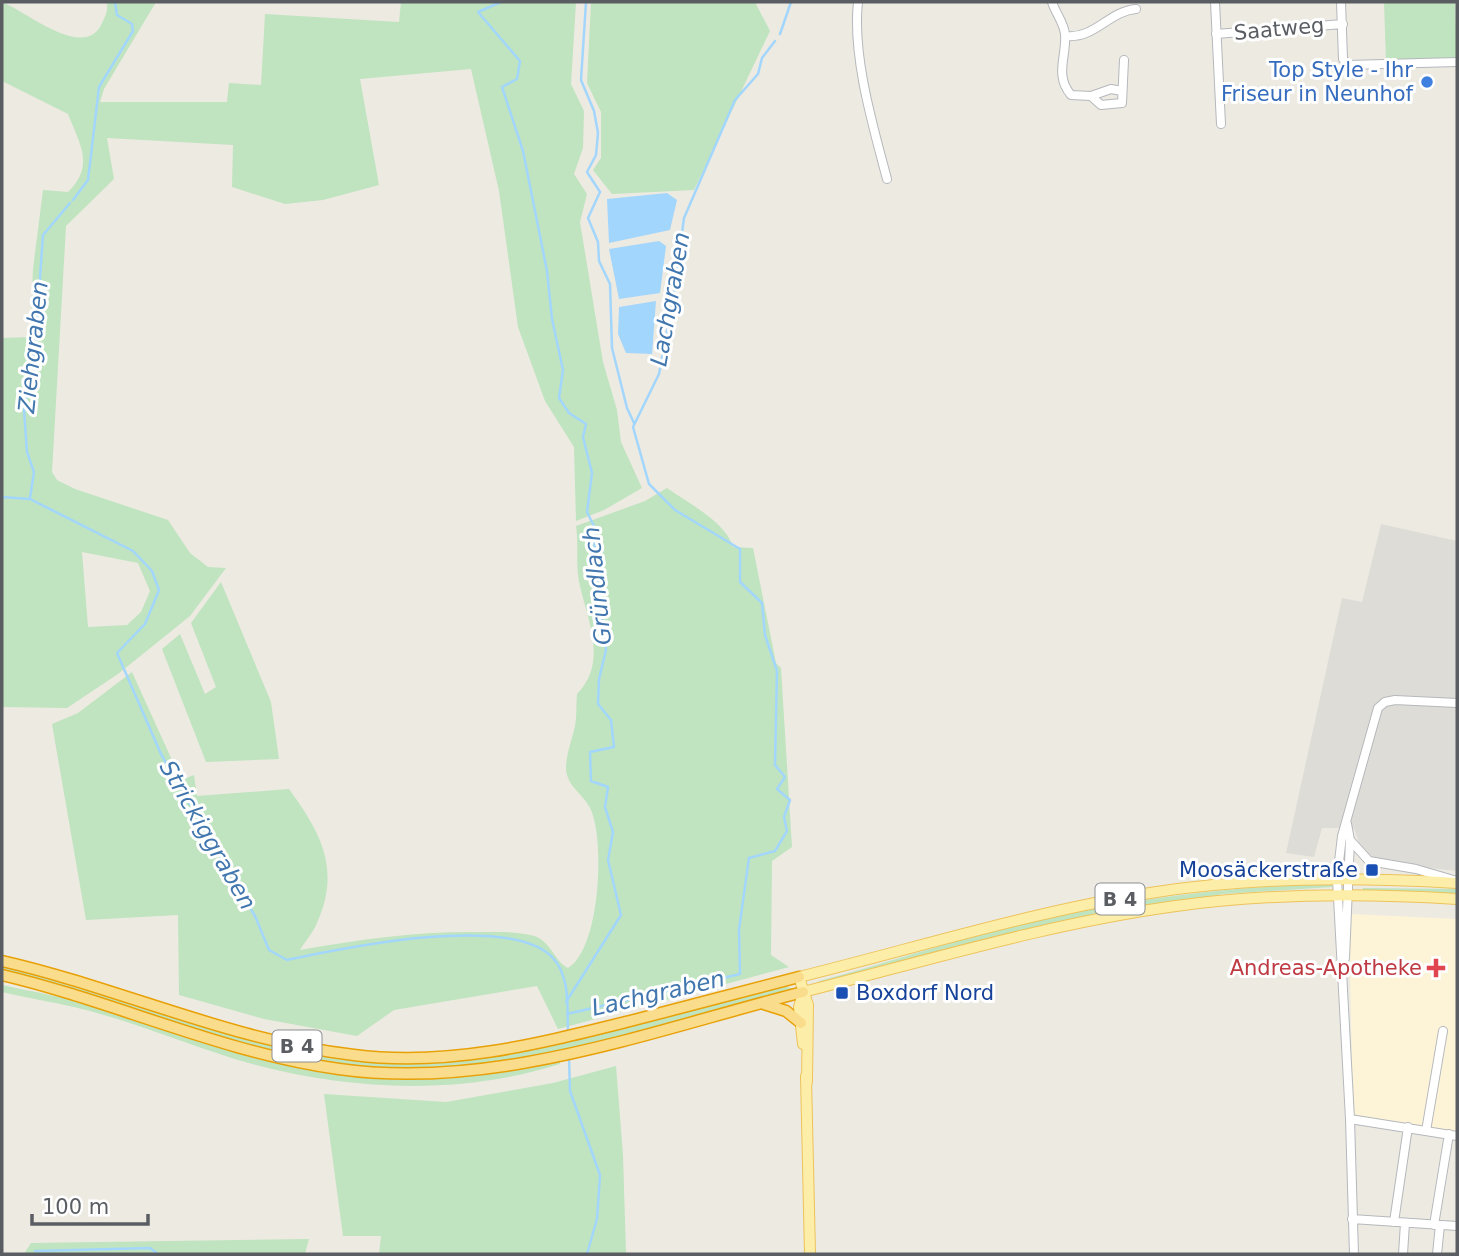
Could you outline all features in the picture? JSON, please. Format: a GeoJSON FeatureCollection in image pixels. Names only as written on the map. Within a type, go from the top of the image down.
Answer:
{"type":"FeatureCollection","features":[{"type":"Feature","properties":{"kind":"highway","name":"B 4"},"geometry":{"type":"LineString","coordinates":[[2,961],[74,980],[240,1032],[346,1054],[403,1059],[460,1056],[556,1040],[799,977]]}},
{"type":"Feature","properties":{"kind":"highway","name":"B 4"},"geometry":{"type":"LineString","coordinates":[[2,975],[73,994],[250,1051],[339,1069],[388,1074],[447,1073],[507,1067],[559,1056],[803,992]]}},
{"type":"Feature","properties":{"kind":"highway"},"geometry":{"type":"LineString","coordinates":[[762,1003],[786,1011],[801,1023]]}},
{"type":"Feature","properties":{"kind":"main road","name":"B 4"},"geometry":{"type":"LineString","coordinates":[[799,977],[988,928],[1139,895],[1261,881],[1349,879],[1457,882]]}},
{"type":"Feature","properties":{"kind":"main road","name":"B 4"},"geometry":{"type":"LineString","coordinates":[[803,992],[1040,932],[1138,912],[1239,899],[1336,895],[1457,899]]}},
{"type":"Feature","properties":{"kind":"main road"},"geometry":{"type":"LineString","coordinates":[[799,977],[808,1011],[810,1254]]}},
{"type":"Feature","properties":{"kind":"main road"},"geometry":{"type":"LineString","coordinates":[[803,992],[799,1007],[807,1082]]}},
{"type":"Feature","properties":{"kind":"street"},"geometry":{"type":"LineString","coordinates":[[858,2],[856,31],[874,129],[887,179]]}},
{"type":"Feature","properties":{"kind":"street"},"geometry":{"type":"LineString","coordinates":[[1052,2],[1066,36],[1061,62],[1064,86],[1071,95],[1091,96],[1111,89],[1122,91]]}},
{"type":"Feature","properties":{"kind":"street"},"geometry":{"type":"LineString","coordinates":[[1215,2],[1221,124]]}},
{"type":"Feature","properties":{"kind":"street"},"geometry":{"type":"LineString","coordinates":[[1341,2],[1343,59],[1348,65],[1457,62]]}},
{"type":"Feature","properties":{"kind":"street"},"geometry":{"type":"LineString","coordinates":[[1066,36],[1086,36],[1126,10],[1136,9]]}},
{"type":"Feature","properties":{"kind":"street","name":"Saatweg"},"geometry":{"type":"LineString","coordinates":[[1216,34],[1343,24]]}},
{"type":"Feature","properties":{"kind":"street"},"geometry":{"type":"LineString","coordinates":[[1091,96],[1101,105],[1122,103],[1124,60]]}},
{"type":"Feature","properties":{"kind":"street"},"geometry":{"type":"LineString","coordinates":[[1354,1254],[1350,1119],[1336,895],[1347,821],[1378,708],[1385,702],[1395,700],[1457,703]]}},
{"type":"Feature","properties":{"kind":"street"},"geometry":{"type":"LineString","coordinates":[[1343,981],[1350,840],[1347,821]]}},
{"type":"Feature","properties":{"kind":"street","name":"B 4"},"geometry":{"type":"LineString","coordinates":[[1350,840],[1369,861],[1416,869],[1457,882]]}},
{"type":"Feature","properties":{"kind":"street"},"geometry":{"type":"LineString","coordinates":[[1426,1131],[1443,1031]]}},
{"type":"Feature","properties":{"kind":"street"},"geometry":{"type":"LineString","coordinates":[[1350,1119],[1453,1135],[1437,1225],[1437,1254]]}},
{"type":"Feature","properties":{"kind":"street"},"geometry":{"type":"LineString","coordinates":[[1394,1222],[1408,1128]]}},
{"type":"Feature","properties":{"kind":"street"},"geometry":{"type":"LineString","coordinates":[[1352,1219],[1457,1226]]}},
{"type":"Feature","properties":{"kind":"street"},"geometry":{"type":"LineString","coordinates":[[1403,1254],[1405,1223]]}},
{"type":"Feature","properties":{"kind":"shaded area"},"geometry":{"type":"Polygon","coordinates":[[[1381,524],[1457,541],[1457,871],[1376,862],[1361,849],[1354,828],[1322,828],[1314,857],[1286,853],[1342,598],[1362,602],[1381,524]]]}},
{"type":"Feature","properties":{"kind":"shaded area"},"geometry":{"type":"Polygon","coordinates":[[[1351,914],[1457,919],[1457,1132],[1353,1117],[1351,914]]]}},
{"type":"Feature","properties":{"kind":"green space"},"geometry":{"type":"Polygon","coordinates":[[[2,2],[55,31],[83,37],[94,34],[102,23],[107,2],[156,2],[104,89],[100,102],[227,102],[229,83],[261,85],[265,14],[399,22],[401,2],[576,2],[571,84],[584,111],[583,148],[574,174],[587,194],[580,222],[603,362],[617,410],[621,442],[642,488],[604,510],[576,521],[574,447],[545,401],[518,327],[499,191],[471,69],[360,79],[379,185],[323,200],[285,204],[232,187],[233,145],[107,138],[114,179],[66,226],[52,472],[57,480],[75,489],[168,520],[190,553],[208,567],[226,568],[190,616],[118,674],[67,708],[2,707],[2,338],[30,337],[33,269],[43,190],[68,192],[81,173],[83,154],[68,114],[2,81],[2,2]],[[82,552],[88,627],[127,625],[141,612],[150,591],[138,563],[82,552]]]}},
{"type":"Feature","properties":{"kind":"green space"},"geometry":{"type":"Polygon","coordinates":[[[591,2],[755,2],[770,31],[694,190],[612,194],[593,170],[601,158],[601,112],[587,83],[591,2]]]}},
{"type":"Feature","properties":{"kind":"green space"},"geometry":{"type":"Polygon","coordinates":[[[1384,2],[1455,2],[1457,60],[1386,62],[1384,2]]]}},
{"type":"Feature","properties":{"kind":"green space"},"geometry":{"type":"Polygon","coordinates":[[[667,488],[714,521],[733,547],[753,548],[776,663],[781,668],[792,847],[772,861],[771,955],[789,967],[558,1029],[537,986],[394,1010],[357,1036],[264,1019],[179,995],[178,915],[86,920],[52,724],[78,713],[132,672],[181,780],[194,775],[197,796],[289,789],[310,821],[324,852],[327,885],[317,923],[300,950],[413,934],[514,933],[528,934],[540,939],[568,968],[579,957],[587,940],[597,894],[598,869],[598,846],[591,810],[569,781],[566,769],[576,722],[577,694],[592,669],[594,655],[591,628],[579,579],[576,526],[645,501],[667,488]]]}},
{"type":"Feature","properties":{"kind":"green space"},"geometry":{"type":"Polygon","coordinates":[[[221,582],[271,702],[279,759],[206,762],[162,649],[180,634],[205,694],[216,687],[191,623],[221,582]]]}},
{"type":"Feature","properties":{"kind":"green space"},"geometry":{"type":"Polygon","coordinates":[[[1332,884],[1332,887],[1222,894],[819,983],[985,933],[1129,902],[1250,888],[1332,884]]]}},
{"type":"Feature","properties":{"kind":"green space"},"geometry":{"type":"Polygon","coordinates":[[[1363,888],[1457,889],[1457,895],[1363,891],[1363,888]]]}},
{"type":"Feature","properties":{"kind":"green space"},"geometry":{"type":"Polygon","coordinates":[[[2,965],[204,1027],[422,1063],[515,1054],[782,986],[795,989],[535,1058],[432,1070],[352,1067],[255,1048],[2,971],[2,965]]]}},
{"type":"Feature","properties":{"kind":"green space"},"geometry":{"type":"Polygon","coordinates":[[[2,985],[96,1006],[283,1064],[347,1076],[401,1080],[454,1078],[559,1060],[560,1064],[523,1074],[447,1085],[409,1086],[332,1080],[256,1065],[90,1011],[2,992],[2,985]]]}},
{"type":"Feature","properties":{"kind":"green space"},"geometry":{"type":"Polygon","coordinates":[[[616,1066],[623,1155],[626,1254],[379,1254],[381,1236],[343,1236],[324,1094],[446,1102],[553,1083],[616,1066]]]}},
{"type":"Feature","properties":{"kind":"green space"},"geometry":{"type":"Polygon","coordinates":[[[309,1239],[305,1254],[24,1254],[31,1243],[309,1239]]]}},
{"type":"Feature","properties":{"kind":"water"},"geometry":{"type":"Polygon","coordinates":[[[667,193],[677,200],[670,230],[609,243],[607,199],[667,193]]]}},
{"type":"Feature","properties":{"kind":"water"},"geometry":{"type":"Polygon","coordinates":[[[659,241],[666,246],[660,293],[619,299],[609,249],[659,241]]]}},
{"type":"Feature","properties":{"kind":"water"},"geometry":{"type":"Polygon","coordinates":[[[656,301],[652,354],[626,353],[618,334],[619,307],[656,301]]]}},
{"type":"Feature","properties":{"kind":"waterway","name":"Ziehgraben"},"geometry":{"type":"LineString","coordinates":[[73,200],[88,180],[99,87],[133,31],[132,24],[117,15],[115,2]]}},
{"type":"Feature","properties":{"kind":"waterway","name":"Gründlach"},"geometry":{"type":"LineString","coordinates":[[501,2],[478,12],[520,61],[517,79],[502,87],[523,151],[547,271],[552,319],[563,370],[559,398],[569,413],[586,424],[583,437],[592,473],[587,512],[594,526],[595,563],[606,650],[599,679],[598,704],[611,720],[614,747],[590,752],[591,781],[608,787],[605,807],[613,832],[608,860],[621,915],[566,1002]]}},
{"type":"Feature","properties":{"kind":"waterway"},"geometry":{"type":"LineString","coordinates":[[586,2],[581,80],[594,111],[598,133],[596,155],[587,172],[600,192],[588,218],[598,242],[599,261],[610,284],[612,348],[627,408],[634,423]]}},
{"type":"Feature","properties":{"kind":"waterway","name":"Lachgraben"},"geometry":{"type":"LineString","coordinates":[[780,34],[791,2]]}},
{"type":"Feature","properties":{"kind":"waterway","name":"Lachgraben"},"geometry":{"type":"LineString","coordinates":[[567,1014],[740,974],[739,929],[749,858],[775,851],[787,831],[784,817],[790,800],[777,789],[785,777],[775,765],[777,671],[765,635],[762,603],[740,582],[740,549],[675,510],[649,484],[633,427],[659,374],[673,300],[684,218],[735,100],[758,74],[762,58],[775,41]]}},
{"type":"Feature","properties":{"kind":"waterway","name":"Ziehgraben"},"geometry":{"type":"LineString","coordinates":[[30,498],[34,472],[27,452],[24,410],[35,348],[43,235],[70,203]]}},
{"type":"Feature","properties":{"kind":"waterway","name":"Strickiggraben"},"geometry":{"type":"LineString","coordinates":[[2,497],[30,499],[133,551],[152,571],[159,590],[145,624],[117,653],[161,754],[255,916],[269,950],[287,960],[384,942],[463,935],[500,937],[530,944],[552,957],[562,974],[567,994],[568,1034]]}},
{"type":"Feature","properties":{"kind":"waterway","name":"Gründlach"},"geometry":{"type":"LineString","coordinates":[[569,1058],[570,1091],[600,1175],[597,1219],[587,1254]]}},
{"type":"Feature","properties":{"kind":"waterway"},"geometry":{"type":"LineString","coordinates":[[35,1251],[150,1248],[158,1254]]}},
{"type":"Feature","properties":{"kind":"place","name":"Top Style - Ihr Friseur in Neunhof"},"geometry":{"type":"Point","coordinates":[1427,82]}},
{"type":"Feature","properties":{"kind":"place","name":"Moosäckerstraße"},"geometry":{"type":"Point","coordinates":[1372,870]}},
{"type":"Feature","properties":{"kind":"place","name":"Andreas-Apotheke"},"geometry":{"type":"Point","coordinates":[1436,968]}},
{"type":"Feature","properties":{"kind":"place","name":"Boxdorf Nord"},"geometry":{"type":"Point","coordinates":[842,993]}}]}
